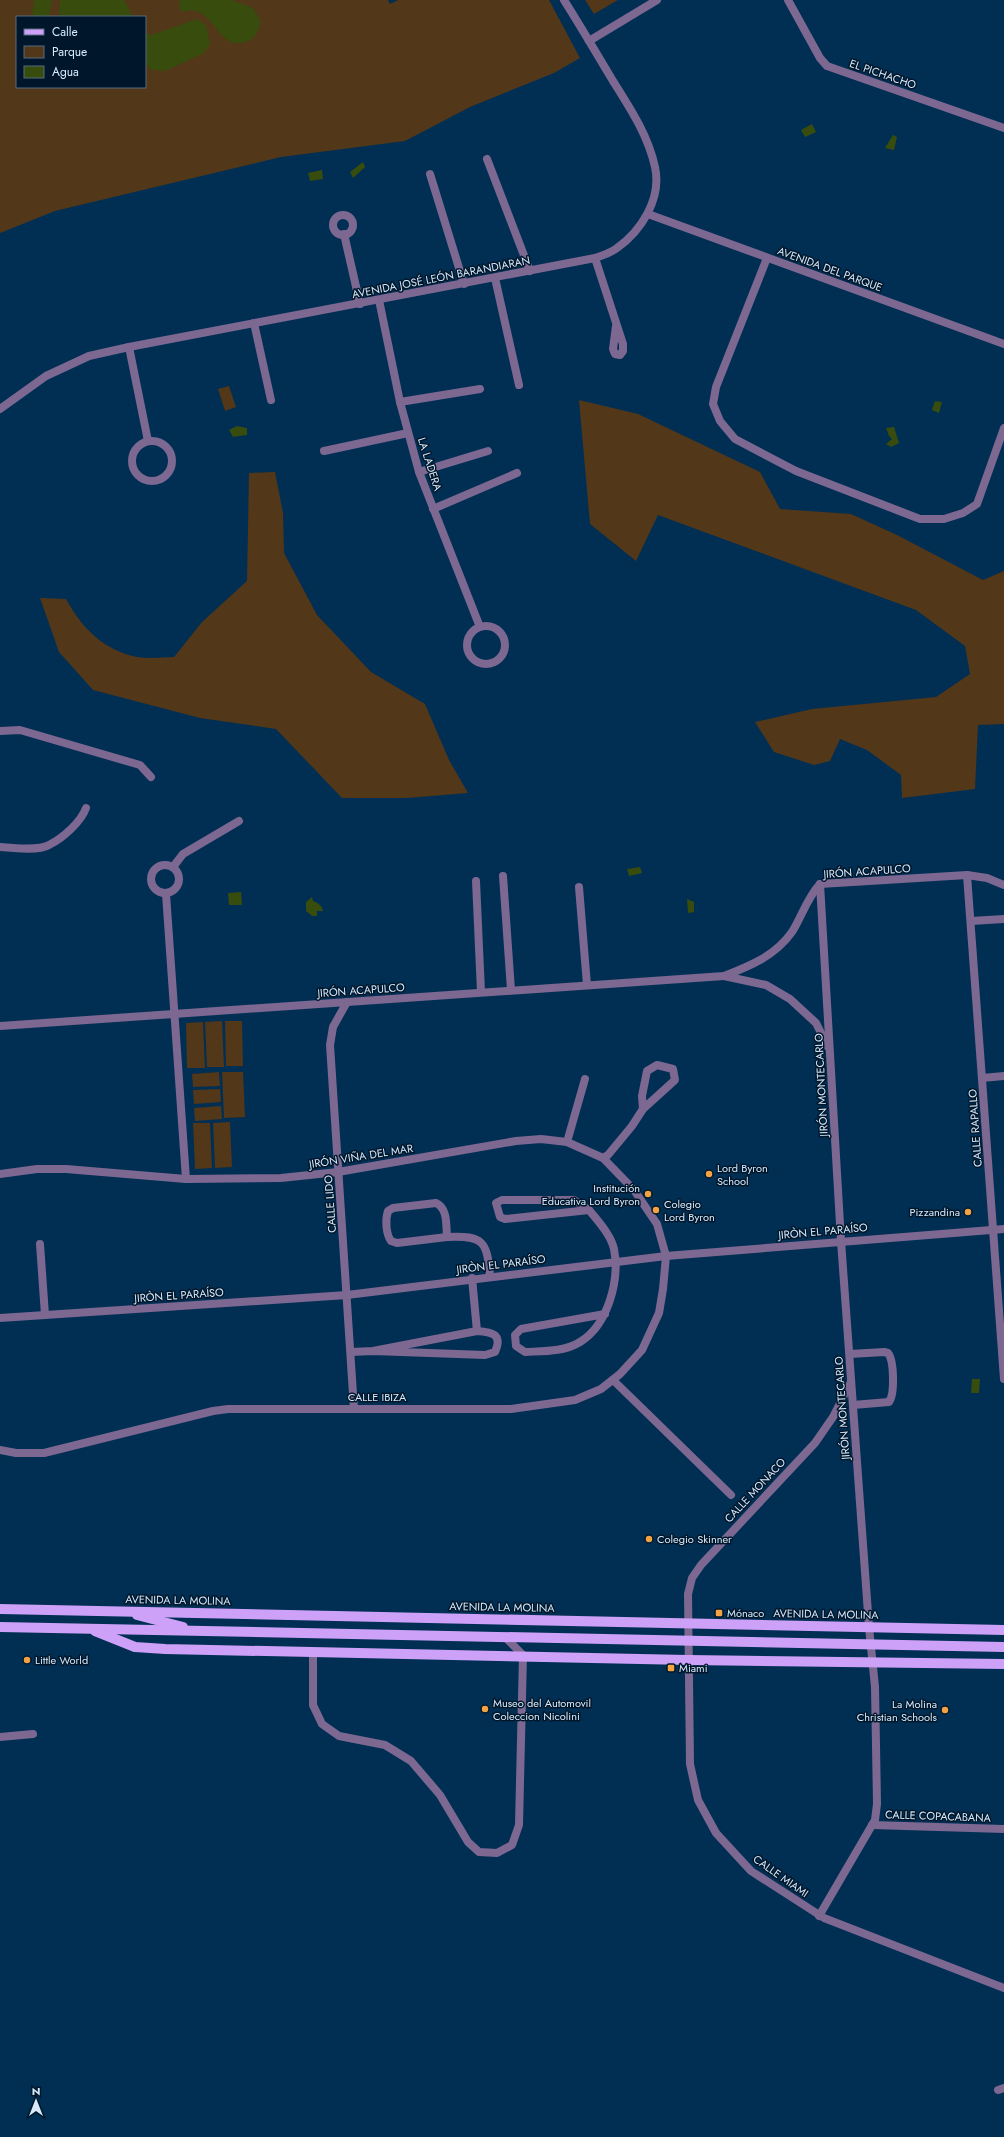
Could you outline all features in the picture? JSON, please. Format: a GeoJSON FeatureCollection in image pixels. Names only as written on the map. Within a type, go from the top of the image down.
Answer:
{"type":"FeatureCollection","features":[{"type":"Feature","properties":{"kind":"main road","name":"AVENIDA LA MOLINA"},"geometry":{"type":"LineString","coordinates":[[0,1609],[687,1622],[1004,1630]]}},
{"type":"Feature","properties":{"kind":"main road"},"geometry":{"type":"LineString","coordinates":[[118,1611],[201,1631]]}},
{"type":"Feature","properties":{"kind":"main road"},"geometry":{"type":"LineString","coordinates":[[0,1627],[1004,1647]]}},
{"type":"Feature","properties":{"kind":"main road"},"geometry":{"type":"LineString","coordinates":[[90,1629],[127,1645],[143,1648],[688,1660],[1004,1664]]}},
{"type":"Feature","properties":{"kind":"street","name":"AVENIDA JOSÉ LEÓN BARANDIARAN"},"geometry":{"type":"LineString","coordinates":[[0,409],[46,376],[89,356],[129,347],[596,258],[621,245],[636,233],[648,214],[655,190],[656,169],[648,145],[637,120],[564,0]]}},
{"type":"Feature","properties":{"kind":"street"},"geometry":{"type":"LineString","coordinates":[[589,41],[657,0]]}},
{"type":"Feature","properties":{"kind":"street","name":"EL PICHACHO"},"geometry":{"type":"LineString","coordinates":[[788,0],[820,58],[827,66],[1004,128]]}},
{"type":"Feature","properties":{"kind":"street"},"geometry":{"type":"LineString","coordinates":[[487,159],[530,271]]}},
{"type":"Feature","properties":{"kind":"street"},"geometry":{"type":"LineString","coordinates":[[430,174],[464,284]]}},
{"type":"Feature","properties":{"kind":"street","name":"AVENIDA DEL PARQUE"},"geometry":{"type":"LineString","coordinates":[[648,214],[1004,344]]}},
{"type":"Feature","properties":{"kind":"street"},"geometry":{"type":"LineString","coordinates":[[344,234],[360,304]]}},
{"type":"Feature","properties":{"kind":"street"},"geometry":{"type":"LineString","coordinates":[[596,258],[616,326]]}},
{"type":"Feature","properties":{"kind":"street"},"geometry":{"type":"LineString","coordinates":[[767,258],[716,387],[713,404],[720,421],[736,439],[796,471],[920,519],[944,519],[963,513],[977,504],[1004,428]]}},
{"type":"Feature","properties":{"kind":"street"},"geometry":{"type":"LineString","coordinates":[[495,278],[518,385]]}},
{"type":"Feature","properties":{"kind":"street","name":"LA LADERA"},"geometry":{"type":"LineString","coordinates":[[379,300],[400,402],[419,472],[480,627]]}},
{"type":"Feature","properties":{"kind":"street"},"geometry":{"type":"LineString","coordinates":[[254,323],[271,400]]}},
{"type":"Feature","properties":{"kind":"street"},"geometry":{"type":"LineString","coordinates":[[129,347],[148,441]]}},
{"type":"Feature","properties":{"kind":"street"},"geometry":{"type":"LineString","coordinates":[[400,402],[480,389]]}},
{"type":"Feature","properties":{"kind":"street"},"geometry":{"type":"LineString","coordinates":[[324,451],[408,433]]}},
{"type":"Feature","properties":{"kind":"street"},"geometry":{"type":"LineString","coordinates":[[155,440],[167,447],[173,460],[169,473],[158,480],[145,480],[139,476],[132,466],[133,453],[142,443],[148,441],[155,440]]}},
{"type":"Feature","properties":{"kind":"street"},"geometry":{"type":"LineString","coordinates":[[419,472],[488,451]]}},
{"type":"Feature","properties":{"kind":"street"},"geometry":{"type":"LineString","coordinates":[[433,509],[517,473]]}},
{"type":"Feature","properties":{"kind":"street"},"geometry":{"type":"LineString","coordinates":[[487,626],[494,628],[504,639],[503,653],[492,663],[478,662],[468,651],[469,637],[480,627],[487,626]]}},
{"type":"Feature","properties":{"kind":"street"},"geometry":{"type":"LineString","coordinates":[[0,731],[20,730],[140,765],[151,777]]}},
{"type":"Feature","properties":{"kind":"street"},"geometry":{"type":"LineString","coordinates":[[0,847],[15,849],[48,846],[72,828],[86,808]]}},
{"type":"Feature","properties":{"kind":"street"},"geometry":{"type":"LineString","coordinates":[[173,867],[183,854],[239,821]]}},
{"type":"Feature","properties":{"kind":"street"},"geometry":{"type":"LineString","coordinates":[[160,866],[173,867],[179,874],[179,883],[174,890],[166,894],[154,888],[151,876],[160,866]]}},
{"type":"Feature","properties":{"kind":"street","name":"JIRÓN ACAPULCO"},"geometry":{"type":"LineString","coordinates":[[724,976],[754,965],[774,951],[792,932],[813,892],[820,884],[968,875],[987,878],[1004,885]]}},
{"type":"Feature","properties":{"kind":"street","name":"CALLE RAPALLO"},"geometry":{"type":"LineString","coordinates":[[968,875],[1004,1379]]}},
{"type":"Feature","properties":{"kind":"street"},"geometry":{"type":"LineString","coordinates":[[503,876],[511,990]]}},
{"type":"Feature","properties":{"kind":"street"},"geometry":{"type":"LineString","coordinates":[[476,881],[481,992]]}},
{"type":"Feature","properties":{"kind":"street","name":"JIRÓN MONTECARLO"},"geometry":{"type":"LineString","coordinates":[[819,1916],[872,1825],[876,1814],[877,1804],[875,1687],[870,1645],[841,1241],[820,884]]}},
{"type":"Feature","properties":{"kind":"street"},"geometry":{"type":"LineString","coordinates":[[579,887],[587,985]]}},
{"type":"Feature","properties":{"kind":"street"},"geometry":{"type":"LineString","coordinates":[[166,894],[186,1179]]}},
{"type":"Feature","properties":{"kind":"street"},"geometry":{"type":"LineString","coordinates":[[971,921],[1004,919]]}},
{"type":"Feature","properties":{"kind":"street","name":"JIRÓN ACAPULCO"},"geometry":{"type":"LineString","coordinates":[[0,1026],[724,976],[766,985],[790,999],[816,1023],[830,1050]]}},
{"type":"Feature","properties":{"kind":"street","name":"CALLE LIDO"},"geometry":{"type":"LineString","coordinates":[[347,1002],[335,1024],[331,1038],[338,1172],[354,1409]]}},
{"type":"Feature","properties":{"kind":"street"},"geometry":{"type":"LineString","coordinates":[[603,1158],[608,1155],[632,1126],[642,1109],[675,1080],[673,1069],[657,1065],[647,1071],[642,1096],[642,1109]]}},
{"type":"Feature","properties":{"kind":"street"},"geometry":{"type":"LineString","coordinates":[[982,1078],[1004,1076]]}},
{"type":"Feature","properties":{"kind":"street"},"geometry":{"type":"LineString","coordinates":[[567,1142],[584,1079]]}},
{"type":"Feature","properties":{"kind":"street","name":"JIRÓN VIÑA DEL MAR"},"geometry":{"type":"LineString","coordinates":[[0,1174],[37,1170],[66,1170],[186,1179],[282,1178],[338,1172],[516,1141],[541,1139],[567,1142],[603,1158],[634,1190],[657,1224],[666,1256]]}},
{"type":"Feature","properties":{"kind":"street"},"geometry":{"type":"LineString","coordinates":[[589,1210],[505,1219],[500,1217],[496,1203],[502,1200],[574,1200],[589,1210],[611,1243],[615,1261],[610,1300],[605,1314],[588,1336],[579,1343],[568,1347],[526,1352],[516,1346],[515,1335],[521,1329],[605,1314]]}},
{"type":"Feature","properties":{"kind":"street"},"geometry":{"type":"LineString","coordinates":[[448,1237],[444,1210],[441,1205],[436,1203],[393,1208],[388,1211],[386,1216],[388,1237],[391,1242],[397,1243],[464,1236],[475,1238],[482,1242],[488,1251],[490,1276]]}},
{"type":"Feature","properties":{"kind":"street","name":"JIRÒN EL PARAÍSO"},"geometry":{"type":"LineString","coordinates":[[0,1318],[347,1295],[615,1261],[841,1241],[1004,1229]]}},
{"type":"Feature","properties":{"kind":"street"},"geometry":{"type":"LineString","coordinates":[[40,1244],[45,1315]]}},
{"type":"Feature","properties":{"kind":"street","name":"CALLE IBIZA"},"geometry":{"type":"LineString","coordinates":[[0,1450],[16,1453],[44,1453],[213,1411],[228,1409],[511,1409],[575,1400],[601,1390],[613,1380],[642,1350],[659,1313],[666,1256]]}},
{"type":"Feature","properties":{"kind":"street"},"geometry":{"type":"LineString","coordinates":[[472,1278],[477,1331]]}},
{"type":"Feature","properties":{"kind":"street"},"geometry":{"type":"LineString","coordinates":[[351,1352],[373,1351],[485,1355],[495,1352],[498,1345],[498,1339],[494,1334],[477,1331],[373,1351]]}},
{"type":"Feature","properties":{"kind":"street"},"geometry":{"type":"LineString","coordinates":[[850,1354],[888,1353],[891,1360],[893,1392],[893,1397],[889,1402],[853,1405]]}},
{"type":"Feature","properties":{"kind":"street"},"geometry":{"type":"LineString","coordinates":[[613,1380],[731,1495]]}},
{"type":"Feature","properties":{"kind":"street","name":"CALLE MONACO"},"geometry":{"type":"LineString","coordinates":[[688,1641],[688,1594],[696,1571],[815,1442],[833,1417],[851,1381]]}},
{"type":"Feature","properties":{"kind":"street"},"geometry":{"type":"LineString","coordinates":[[313,1652],[313,1705],[322,1724],[339,1736],[385,1745],[411,1761],[440,1795],[468,1842],[479,1852],[497,1853],[512,1845],[519,1825],[523,1656],[505,1637]]}},
{"type":"Feature","properties":{"kind":"street","name":"CALLE MIAMI"},"geometry":{"type":"LineString","coordinates":[[688,1641],[690,1764],[698,1800],[716,1833],[751,1871],[819,1916],[1004,1988]]}},
{"type":"Feature","properties":{"kind":"street"},"geometry":{"type":"LineString","coordinates":[[0,1737],[33,1734]]}},
{"type":"Feature","properties":{"kind":"street","name":"CALLE COPACABANA"},"geometry":{"type":"LineString","coordinates":[[872,1825],[1004,1829]]}},
{"type":"Feature","properties":{"kind":"green space"},"geometry":{"type":"Polygon","coordinates":[[[0,0],[388,0],[390,4],[398,0],[549,0],[580,58],[554,73],[470,107],[405,141],[281,157],[55,211],[0,233],[0,0]]]}},
{"type":"Feature","properties":{"kind":"green space"},"geometry":{"type":"Polygon","coordinates":[[[585,0],[618,0],[594,14],[585,0]]]}},
{"type":"Feature","properties":{"kind":"green space"},"geometry":{"type":"Polygon","coordinates":[[[229,386],[236,407],[225,411],[218,389],[229,386]]]}},
{"type":"Feature","properties":{"kind":"green space"},"geometry":{"type":"Polygon","coordinates":[[[579,400],[638,414],[760,472],[780,509],[851,514],[897,535],[983,580],[1004,571],[1004,724],[978,725],[975,789],[902,798],[901,775],[867,750],[840,739],[830,761],[814,765],[774,752],[755,722],[812,709],[936,697],[970,674],[965,646],[916,610],[658,515],[636,561],[590,524],[579,400]]]}},
{"type":"Feature","properties":{"kind":"green space"},"geometry":{"type":"Polygon","coordinates":[[[275,472],[283,513],[284,553],[317,615],[371,672],[425,704],[449,760],[468,793],[407,798],[342,798],[276,729],[200,718],[93,690],[59,652],[40,598],[66,599],[79,619],[95,636],[114,649],[125,654],[151,658],[174,657],[202,622],[247,581],[249,473],[275,472]]]}},
{"type":"Feature","properties":{"kind":"green space"},"geometry":{"type":"Polygon","coordinates":[[[222,1021],[224,1067],[207,1067],[205,1022],[222,1021]]]}},
{"type":"Feature","properties":{"kind":"green space"},"geometry":{"type":"Polygon","coordinates":[[[225,1021],[242,1021],[243,1066],[226,1066],[225,1021]]]}},
{"type":"Feature","properties":{"kind":"green space"},"geometry":{"type":"Polygon","coordinates":[[[203,1022],[205,1068],[187,1068],[186,1023],[203,1022]]]}},
{"type":"Feature","properties":{"kind":"green space"},"geometry":{"type":"Polygon","coordinates":[[[219,1072],[220,1086],[193,1087],[192,1074],[219,1072]]]}},
{"type":"Feature","properties":{"kind":"green space"},"geometry":{"type":"Polygon","coordinates":[[[222,1072],[243,1072],[245,1117],[224,1118],[222,1072]]]}},
{"type":"Feature","properties":{"kind":"green space"},"geometry":{"type":"Polygon","coordinates":[[[220,1089],[221,1102],[194,1104],[193,1090],[220,1089]]]}},
{"type":"Feature","properties":{"kind":"green space"},"geometry":{"type":"Polygon","coordinates":[[[221,1106],[222,1119],[195,1121],[194,1108],[221,1106]]]}},
{"type":"Feature","properties":{"kind":"green space"},"geometry":{"type":"Polygon","coordinates":[[[230,1122],[232,1167],[215,1168],[213,1123],[230,1122]]]}},
{"type":"Feature","properties":{"kind":"green space"},"geometry":{"type":"Polygon","coordinates":[[[193,1123],[210,1123],[212,1168],[195,1169],[193,1123]]]}},
{"type":"Feature","properties":{"kind":"water"},"geometry":{"type":"Polygon","coordinates":[[[34,0],[52,0],[49,16],[32,16],[34,0]]]}},
{"type":"Feature","properties":{"kind":"water"},"geometry":{"type":"Polygon","coordinates":[[[60,0],[124,0],[132,16],[59,16],[60,0]]]}},
{"type":"Feature","properties":{"kind":"water"},"geometry":{"type":"Polygon","coordinates":[[[179,0],[232,0],[253,8],[261,21],[259,28],[254,36],[245,42],[230,42],[205,16],[199,12],[180,11],[179,0]]]}},
{"type":"Feature","properties":{"kind":"water"},"geometry":{"type":"Polygon","coordinates":[[[197,19],[206,25],[210,44],[204,53],[165,71],[152,70],[146,65],[146,33],[151,35],[197,19]]]}},
{"type":"Feature","properties":{"kind":"water"},"geometry":{"type":"Polygon","coordinates":[[[812,124],[816,132],[805,137],[801,130],[812,124]]]}},
{"type":"Feature","properties":{"kind":"water"},"geometry":{"type":"Polygon","coordinates":[[[893,135],[897,137],[894,150],[885,148],[893,135]]]}},
{"type":"Feature","properties":{"kind":"water"},"geometry":{"type":"Polygon","coordinates":[[[363,162],[365,167],[353,178],[350,172],[363,162]]]}},
{"type":"Feature","properties":{"kind":"water"},"geometry":{"type":"Polygon","coordinates":[[[322,170],[323,179],[310,181],[308,173],[322,170]]]}},
{"type":"Feature","properties":{"kind":"water"},"geometry":{"type":"Polygon","coordinates":[[[935,401],[942,402],[939,413],[932,410],[935,401]]]}},
{"type":"Feature","properties":{"kind":"water"},"geometry":{"type":"Polygon","coordinates":[[[237,426],[247,428],[247,435],[233,437],[229,430],[237,426]]]}},
{"type":"Feature","properties":{"kind":"water"},"geometry":{"type":"Polygon","coordinates":[[[894,427],[899,443],[891,447],[886,444],[892,439],[886,428],[894,427]]]}},
{"type":"Feature","properties":{"kind":"water"},"geometry":{"type":"Polygon","coordinates":[[[640,867],[642,873],[629,876],[627,869],[640,867]]]}},
{"type":"Feature","properties":{"kind":"water"},"geometry":{"type":"Polygon","coordinates":[[[241,892],[242,905],[229,905],[228,893],[241,892]]]}},
{"type":"Feature","properties":{"kind":"water"},"geometry":{"type":"Polygon","coordinates":[[[312,897],[313,901],[320,904],[322,907],[323,911],[317,911],[317,916],[312,916],[306,911],[306,902],[312,897]]]}},
{"type":"Feature","properties":{"kind":"water"},"geometry":{"type":"Polygon","coordinates":[[[687,899],[694,902],[694,912],[688,913],[687,899]]]}},
{"type":"Feature","properties":{"kind":"water"},"geometry":{"type":"Polygon","coordinates":[[[972,1379],[980,1379],[979,1393],[971,1393],[972,1379]]]}},
{"type":"Feature","properties":{"kind":"place","name":"Lord Byron School"},"geometry":{"type":"Point","coordinates":[709,1174]}},
{"type":"Feature","properties":{"kind":"place","name":"Institución Educativa Lord Byron"},"geometry":{"type":"Point","coordinates":[648,1194]}},
{"type":"Feature","properties":{"kind":"place","name":"Colegio Lord Byron"},"geometry":{"type":"Point","coordinates":[656,1210]}},
{"type":"Feature","properties":{"kind":"place","name":"Pizzandina"},"geometry":{"type":"Point","coordinates":[968,1212]}},
{"type":"Feature","properties":{"kind":"place","name":"Colegio Skinner"},"geometry":{"type":"Point","coordinates":[649,1539]}},
{"type":"Feature","properties":{"kind":"place","name":"Mónaco"},"geometry":{"type":"Point","coordinates":[719,1613]}},
{"type":"Feature","properties":{"kind":"place","name":"Little World"},"geometry":{"type":"Point","coordinates":[27,1660]}},
{"type":"Feature","properties":{"kind":"place","name":"Miami"},"geometry":{"type":"Point","coordinates":[671,1668]}},
{"type":"Feature","properties":{"kind":"place","name":"Museo del Automovil Coleccion Nicolini"},"geometry":{"type":"Point","coordinates":[485,1709]}},
{"type":"Feature","properties":{"kind":"place","name":"La Molina Christian Schools"},"geometry":{"type":"Point","coordinates":[945,1710]}}]}
